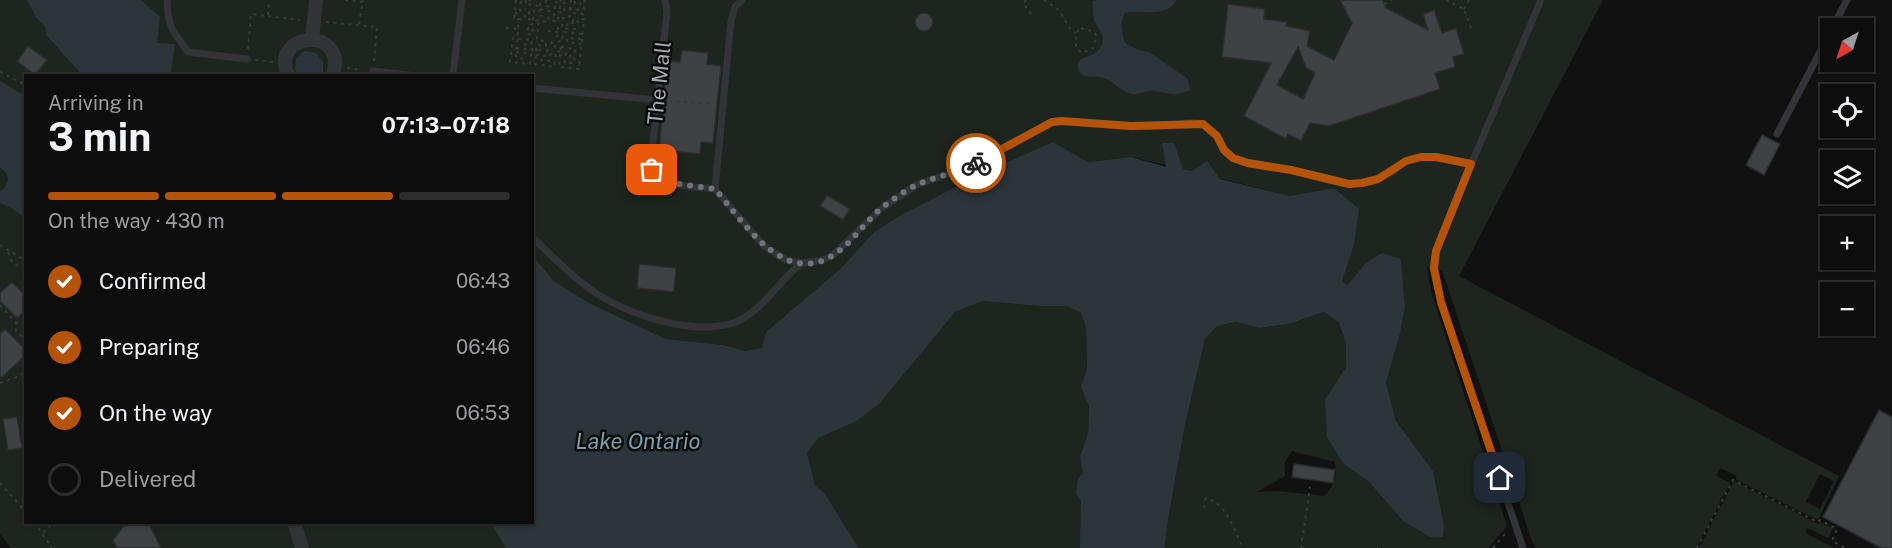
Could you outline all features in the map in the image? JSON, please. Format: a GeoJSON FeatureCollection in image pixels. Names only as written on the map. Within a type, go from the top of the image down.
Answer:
{"type":"FeatureCollection","features":[{"type":"Feature","properties":{"kind":"street"},"geometry":{"type":"LineString","coordinates":[[312,39],[316,0]]}},
{"type":"Feature","properties":{"kind":"street"},"geometry":{"type":"LineString","coordinates":[[287,69],[291,48],[297,43],[312,39],[320,41],[332,51],[334,71]]}},
{"type":"Feature","properties":{"kind":"street"},"geometry":{"type":"LineString","coordinates":[[295,524],[302,548]]}},
{"type":"Feature","properties":{"kind":"lane"},"geometry":{"type":"LineString","coordinates":[[167,0],[168,21],[188,52],[247,59]]}},
{"type":"Feature","properties":{"kind":"lane"},"geometry":{"type":"LineString","coordinates":[[453,74],[462,0]]}},
{"type":"Feature","properties":{"kind":"lane","name":"The Mall"},"geometry":{"type":"LineString","coordinates":[[665,0],[667,12],[651,162],[654,173],[668,182],[715,189]]}},
{"type":"Feature","properties":{"kind":"lane"},"geometry":{"type":"LineString","coordinates":[[742,0],[735,7],[731,21],[715,189],[764,246],[786,260],[802,263],[823,260],[833,255],[882,207],[918,184],[966,168],[1052,122],[1131,126],[1203,124],[1217,136],[1224,150],[1233,158],[1349,184],[1378,179],[1406,161],[1421,157],[1436,157],[1471,164]]}},
{"type":"Feature","properties":{"kind":"lane"},"geometry":{"type":"LineString","coordinates":[[1523,548],[1441,302],[1434,268],[1436,251],[1471,164],[1542,0]]}},
{"type":"Feature","properties":{"kind":"lane"},"geometry":{"type":"LineString","coordinates":[[1837,18],[1847,0]]}},
{"type":"Feature","properties":{"kind":"lane"},"geometry":{"type":"LineString","coordinates":[[1777,134],[1820,52]]}},
{"type":"Feature","properties":{"kind":"lane"},"geometry":{"type":"LineString","coordinates":[[373,71],[400,74]]}},
{"type":"Feature","properties":{"kind":"lane"},"geometry":{"type":"LineString","coordinates":[[534,88],[657,100]]}},
{"type":"Feature","properties":{"kind":"lane"},"geometry":{"type":"LineString","coordinates":[[534,239],[564,268],[590,289],[610,301],[666,322],[688,326],[711,326],[734,322],[748,315],[802,263]]}},
{"type":"Feature","properties":{"kind":"path"},"geometry":{"type":"LineString","coordinates":[[268,16],[269,0]]}},
{"type":"Feature","properties":{"kind":"path"},"geometry":{"type":"LineString","coordinates":[[345,0],[362,1],[359,24]]}},
{"type":"Feature","properties":{"kind":"path"},"geometry":{"type":"LineString","coordinates":[[516,0],[514,19],[524,20],[525,14],[529,15],[529,10],[525,9]]}},
{"type":"Feature","properties":{"kind":"path"},"geometry":{"type":"LineString","coordinates":[[515,13],[520,14],[521,0]]}},
{"type":"Feature","properties":{"kind":"path"},"geometry":{"type":"LineString","coordinates":[[528,19],[548,22],[549,11],[535,5],[525,4],[527,0],[535,0]]}},
{"type":"Feature","properties":{"kind":"path"},"geometry":{"type":"LineString","coordinates":[[541,0],[539,16],[544,16]]}},
{"type":"Feature","properties":{"kind":"path"},"geometry":{"type":"LineString","coordinates":[[546,0],[545,6],[555,7],[553,21],[558,22],[559,12],[564,13],[565,3],[554,1]]}},
{"type":"Feature","properties":{"kind":"path"},"geometry":{"type":"LineString","coordinates":[[570,0],[569,18],[563,18],[562,28],[577,29]]}},
{"type":"Feature","properties":{"kind":"path"},"geometry":{"type":"LineString","coordinates":[[570,8],[579,10],[581,0],[585,1],[583,14],[574,13],[573,23]]}},
{"type":"Feature","properties":{"kind":"path"},"geometry":{"type":"LineString","coordinates":[[1026,0],[1023,3],[1034,18]]}},
{"type":"Feature","properties":{"kind":"path"},"geometry":{"type":"LineString","coordinates":[[1044,0],[1059,10],[1070,29],[1076,33]]}},
{"type":"Feature","properties":{"kind":"path"},"geometry":{"type":"LineString","coordinates":[[1384,4],[1392,0]]}},
{"type":"Feature","properties":{"kind":"path"},"geometry":{"type":"LineString","coordinates":[[1446,0],[1464,9],[1471,28]]}},
{"type":"Feature","properties":{"kind":"path"},"geometry":{"type":"LineString","coordinates":[[1464,9],[1468,0]]}},
{"type":"Feature","properties":{"kind":"path"},"geometry":{"type":"LineString","coordinates":[[560,1],[560,9]]}},
{"type":"Feature","properties":{"kind":"path"},"geometry":{"type":"LineString","coordinates":[[533,20],[535,5]]}},
{"type":"Feature","properties":{"kind":"path"},"geometry":{"type":"LineString","coordinates":[[287,69],[247,59],[251,14],[377,27],[373,71],[334,71]]}},
{"type":"Feature","properties":{"kind":"path"},"geometry":{"type":"LineString","coordinates":[[519,19],[516,58],[525,59]]}},
{"type":"Feature","properties":{"kind":"path"},"geometry":{"type":"LineString","coordinates":[[561,47],[559,67],[579,69],[584,20],[578,19],[577,24],[568,22],[567,28]]}},
{"type":"Feature","properties":{"kind":"path"},"geometry":{"type":"LineString","coordinates":[[533,29],[532,35],[527,34],[529,24],[538,25],[539,21]]}},
{"type":"Feature","properties":{"kind":"path"},"geometry":{"type":"LineString","coordinates":[[558,27],[557,41],[562,42],[563,32],[582,34]]}},
{"type":"Feature","properties":{"kind":"path"},"geometry":{"type":"LineString","coordinates":[[506,28],[518,29]]}},
{"type":"Feature","properties":{"kind":"path"},"geometry":{"type":"LineString","coordinates":[[1084,28],[1094,32],[1097,36],[1093,48],[1089,51],[1078,52],[1076,33],[1084,28]]}},
{"type":"Feature","properties":{"kind":"path"},"geometry":{"type":"LineString","coordinates":[[538,29],[537,40],[546,41],[546,46],[537,45],[535,64],[554,67],[556,51],[561,52]]}},
{"type":"Feature","properties":{"kind":"path"},"geometry":{"type":"LineString","coordinates":[[548,31],[558,32]]}},
{"type":"Feature","properties":{"kind":"path"},"geometry":{"type":"LineString","coordinates":[[516,52],[531,54],[530,64],[510,62],[513,38],[532,40],[531,45],[522,44]]}},
{"type":"Feature","properties":{"kind":"path"},"geometry":{"type":"LineString","coordinates":[[581,44],[567,42],[567,38],[582,39]]}},
{"type":"Feature","properties":{"kind":"path"},"geometry":{"type":"LineString","coordinates":[[552,40],[551,46],[575,49],[574,63],[570,63],[570,54],[566,53],[564,67]]}},
{"type":"Feature","properties":{"kind":"path"},"geometry":{"type":"LineString","coordinates":[[516,48],[550,51],[550,61],[540,60]]}},
{"type":"Feature","properties":{"kind":"path"},"geometry":{"type":"LineString","coordinates":[[536,54],[546,56]]}},
{"type":"Feature","properties":{"kind":"path"},"geometry":{"type":"LineString","coordinates":[[0,72],[24,84]]}},
{"type":"Feature","properties":{"kind":"path"},"geometry":{"type":"LineString","coordinates":[[657,100],[723,105]]}},
{"type":"Feature","properties":{"kind":"path"},"geometry":{"type":"LineString","coordinates":[[0,245],[24,260]]}},
{"type":"Feature","properties":{"kind":"path"},"geometry":{"type":"LineString","coordinates":[[8,250],[12,262],[24,270]]}},
{"type":"Feature","properties":{"kind":"path"},"geometry":{"type":"LineString","coordinates":[[0,305],[17,324],[16,331],[24,338]]}},
{"type":"Feature","properties":{"kind":"path"},"geometry":{"type":"LineString","coordinates":[[0,383],[13,379],[24,371]]}},
{"type":"Feature","properties":{"kind":"path"},"geometry":{"type":"LineString","coordinates":[[1697,548],[1733,480],[1837,529],[1832,541],[1845,548]]}},
{"type":"Feature","properties":{"kind":"path"},"geometry":{"type":"LineString","coordinates":[[0,483],[24,510]]}},
{"type":"Feature","properties":{"kind":"path"},"geometry":{"type":"LineString","coordinates":[[1301,548],[1310,486]]}},
{"type":"Feature","properties":{"kind":"path"},"geometry":{"type":"LineString","coordinates":[[1204,508],[1206,498],[1214,500],[1221,506],[1242,548]]}},
{"type":"Feature","properties":{"kind":"path"},"geometry":{"type":"LineString","coordinates":[[1493,548],[1514,522]]}},
{"type":"Feature","properties":{"kind":"path"},"geometry":{"type":"LineString","coordinates":[[36,524],[52,548]]}},
{"type":"Feature","properties":{"kind":"path"},"geometry":{"type":"LineString","coordinates":[[43,532],[53,524]]}},
{"type":"Feature","properties":{"kind":"shaded area"},"geometry":{"type":"Polygon","coordinates":[[[0,0],[27,0],[36,18],[45,26],[46,35],[81,74],[24,74],[24,524],[491,524],[506,548],[11,548],[0,534],[0,0]]]}},
{"type":"Feature","properties":{"kind":"shaded area"},"geometry":{"type":"Polygon","coordinates":[[[141,0],[1603,0],[1459,276],[1839,476],[1818,520],[1735,479],[1737,476],[1720,468],[1716,476],[1730,483],[1696,548],[1536,548],[1442,270],[1427,267],[1431,292],[1507,526],[1488,548],[1165,548],[1185,425],[1205,339],[1217,326],[1236,322],[1259,328],[1289,324],[1325,312],[1339,323],[1346,343],[1346,367],[1325,399],[1343,463],[1369,482],[1403,521],[1444,525],[1433,471],[1396,421],[1386,382],[1400,334],[1405,306],[1401,259],[1365,264],[1347,285],[1341,281],[1354,245],[1356,229],[1334,188],[1289,196],[1131,157],[1088,162],[1053,142],[986,171],[899,216],[874,232],[840,269],[766,332],[763,348],[745,351],[724,345],[666,339],[591,304],[554,281],[534,257],[534,74],[171,74],[175,45],[157,43],[141,0]],[[1292,451],[1285,462],[1285,476],[1257,492],[1279,491],[1324,496],[1334,480],[1335,462],[1292,451]],[[1820,474],[1806,502],[1820,509],[1834,481],[1820,474]]]}},
{"type":"Feature","properties":{"kind":"shaded area"},"geometry":{"type":"Polygon","coordinates":[[[983,301],[1067,306],[1081,313],[1086,328],[1087,370],[1082,386],[1089,407],[1088,433],[1080,456],[1083,474],[1080,548],[859,548],[825,494],[815,485],[807,453],[817,438],[855,422],[955,312],[983,301]]]}},
{"type":"Feature","properties":{"kind":"shaded area"},"geometry":{"type":"Polygon","coordinates":[[[1734,481],[1818,524],[1820,522],[1833,528],[1828,538],[1807,528],[1805,533],[1834,548],[1699,548],[1734,481]]]}},
{"type":"Feature","properties":{"kind":"water"},"geometry":{"type":"Polygon","coordinates":[[[27,0],[141,0],[160,17],[157,43],[175,44],[171,74],[81,74],[46,35],[45,26],[36,18],[27,0]]]}},
{"type":"Feature","properties":{"kind":"water"},"geometry":{"type":"Polygon","coordinates":[[[1177,0],[1172,6],[1160,11],[1125,13],[1122,20],[1122,31],[1125,43],[1138,50],[1149,52],[1188,79],[1190,90],[1175,94],[1152,91],[1132,94],[1104,78],[1081,74],[1078,67],[1081,60],[1100,49],[1103,41],[1093,12],[1093,1],[1177,0]]]}},
{"type":"Feature","properties":{"kind":"water"},"geometry":{"type":"Polygon","coordinates":[[[304,51],[316,53],[323,62],[323,73],[298,74],[295,70],[296,59],[304,51]]]}},
{"type":"Feature","properties":{"kind":"water"},"geometry":{"type":"Polygon","coordinates":[[[0,81],[24,97],[24,217],[0,203],[0,192],[8,180],[6,173],[0,167],[0,81]]]}},
{"type":"Feature","properties":{"kind":"water","name":"Lake Ontario"},"geometry":{"type":"Polygon","coordinates":[[[1053,142],[1088,162],[1131,157],[1166,167],[1162,143],[1174,143],[1183,169],[1192,171],[1207,161],[1220,179],[1289,196],[1334,188],[1359,209],[1354,245],[1342,281],[1347,285],[1365,264],[1382,253],[1401,259],[1405,306],[1400,334],[1386,382],[1396,421],[1433,471],[1444,525],[1443,537],[1430,537],[1403,521],[1369,482],[1343,463],[1327,437],[1325,399],[1346,367],[1346,343],[1339,323],[1324,312],[1289,324],[1259,328],[1236,322],[1217,326],[1205,339],[1185,425],[1165,548],[1080,548],[1081,501],[1076,494],[1078,478],[1083,474],[1080,456],[1088,433],[1089,407],[1081,386],[1087,370],[1086,328],[1081,313],[1067,306],[983,301],[955,312],[879,404],[855,422],[818,438],[807,453],[815,485],[825,494],[859,548],[506,548],[491,524],[534,524],[534,257],[554,281],[591,304],[666,339],[724,345],[745,351],[762,348],[766,332],[840,269],[874,232],[899,216],[986,171],[1053,142]]]}},
{"type":"Feature","properties":{"kind":"building"},"geometry":{"type":"Polygon","coordinates":[[[1340,0],[1382,0],[1386,8],[1428,30],[1423,14],[1434,10],[1442,33],[1456,28],[1464,54],[1453,57],[1455,67],[1435,73],[1440,89],[1329,126],[1310,123],[1301,141],[1288,134],[1286,139],[1244,116],[1271,63],[1222,57],[1228,4],[1265,9],[1264,19],[1287,22],[1286,26],[1310,31],[1307,46],[1334,60],[1352,23],[1340,0]],[[1298,47],[1277,85],[1303,99],[1315,73],[1306,68],[1298,47]]]}},
{"type":"Feature","properties":{"kind":"building"},"geometry":{"type":"Polygon","coordinates":[[[924,13],[930,16],[933,22],[930,28],[924,31],[918,28],[915,22],[918,16],[924,13]]]}},
{"type":"Feature","properties":{"kind":"building"},"geometry":{"type":"Polygon","coordinates":[[[28,46],[47,60],[36,74],[17,61],[28,46]]]}},
{"type":"Feature","properties":{"kind":"building"},"geometry":{"type":"Polygon","coordinates":[[[682,50],[708,53],[707,64],[721,66],[713,143],[701,142],[700,154],[659,150],[667,61],[680,62],[682,50]]]}},
{"type":"Feature","properties":{"kind":"building"},"geometry":{"type":"Polygon","coordinates":[[[1762,135],[1780,144],[1764,175],[1746,165],[1762,135]]]}},
{"type":"Feature","properties":{"kind":"building"},"geometry":{"type":"Polygon","coordinates":[[[827,195],[850,209],[843,220],[820,206],[827,195]]]}},
{"type":"Feature","properties":{"kind":"building"},"geometry":{"type":"Polygon","coordinates":[[[639,264],[676,268],[674,292],[637,288],[639,264]]]}},
{"type":"Feature","properties":{"kind":"building"},"geometry":{"type":"Polygon","coordinates":[[[12,282],[24,294],[24,312],[17,318],[0,301],[0,293],[12,282]]]}},
{"type":"Feature","properties":{"kind":"building"},"geometry":{"type":"Polygon","coordinates":[[[5,329],[24,348],[24,357],[0,379],[0,334],[5,329]]]}},
{"type":"Feature","properties":{"kind":"building"},"geometry":{"type":"Polygon","coordinates":[[[1879,410],[1892,417],[1892,548],[1881,548],[1823,517],[1879,410]]]}},
{"type":"Feature","properties":{"kind":"building"},"geometry":{"type":"Polygon","coordinates":[[[17,417],[22,448],[8,450],[3,419],[17,417]]]}},
{"type":"Feature","properties":{"kind":"building"},"geometry":{"type":"Polygon","coordinates":[[[1294,464],[1335,470],[1333,483],[1292,477],[1294,464]]]}},
{"type":"Feature","properties":{"kind":"building"},"geometry":{"type":"Polygon","coordinates":[[[125,524],[149,524],[161,548],[117,548],[113,540],[125,524]]]}},
{"type":"Feature","properties":{"kind":"way so far"},"geometry":{"type":"LineString","coordinates":[[652,170],[666,182],[715,189],[764,246],[786,260],[807,263],[836,254],[882,207],[901,194],[918,184],[976,163]]}},
{"type":"Feature","properties":{"kind":"route"},"geometry":{"type":"LineString","coordinates":[[976,163],[1031,135],[1044,125],[1062,121],[1131,126],[1203,124],[1211,129],[1224,150],[1233,158],[1349,184],[1378,179],[1406,161],[1421,157],[1436,157],[1471,164],[1436,251],[1434,268],[1441,302],[1500,478]]}}]}
